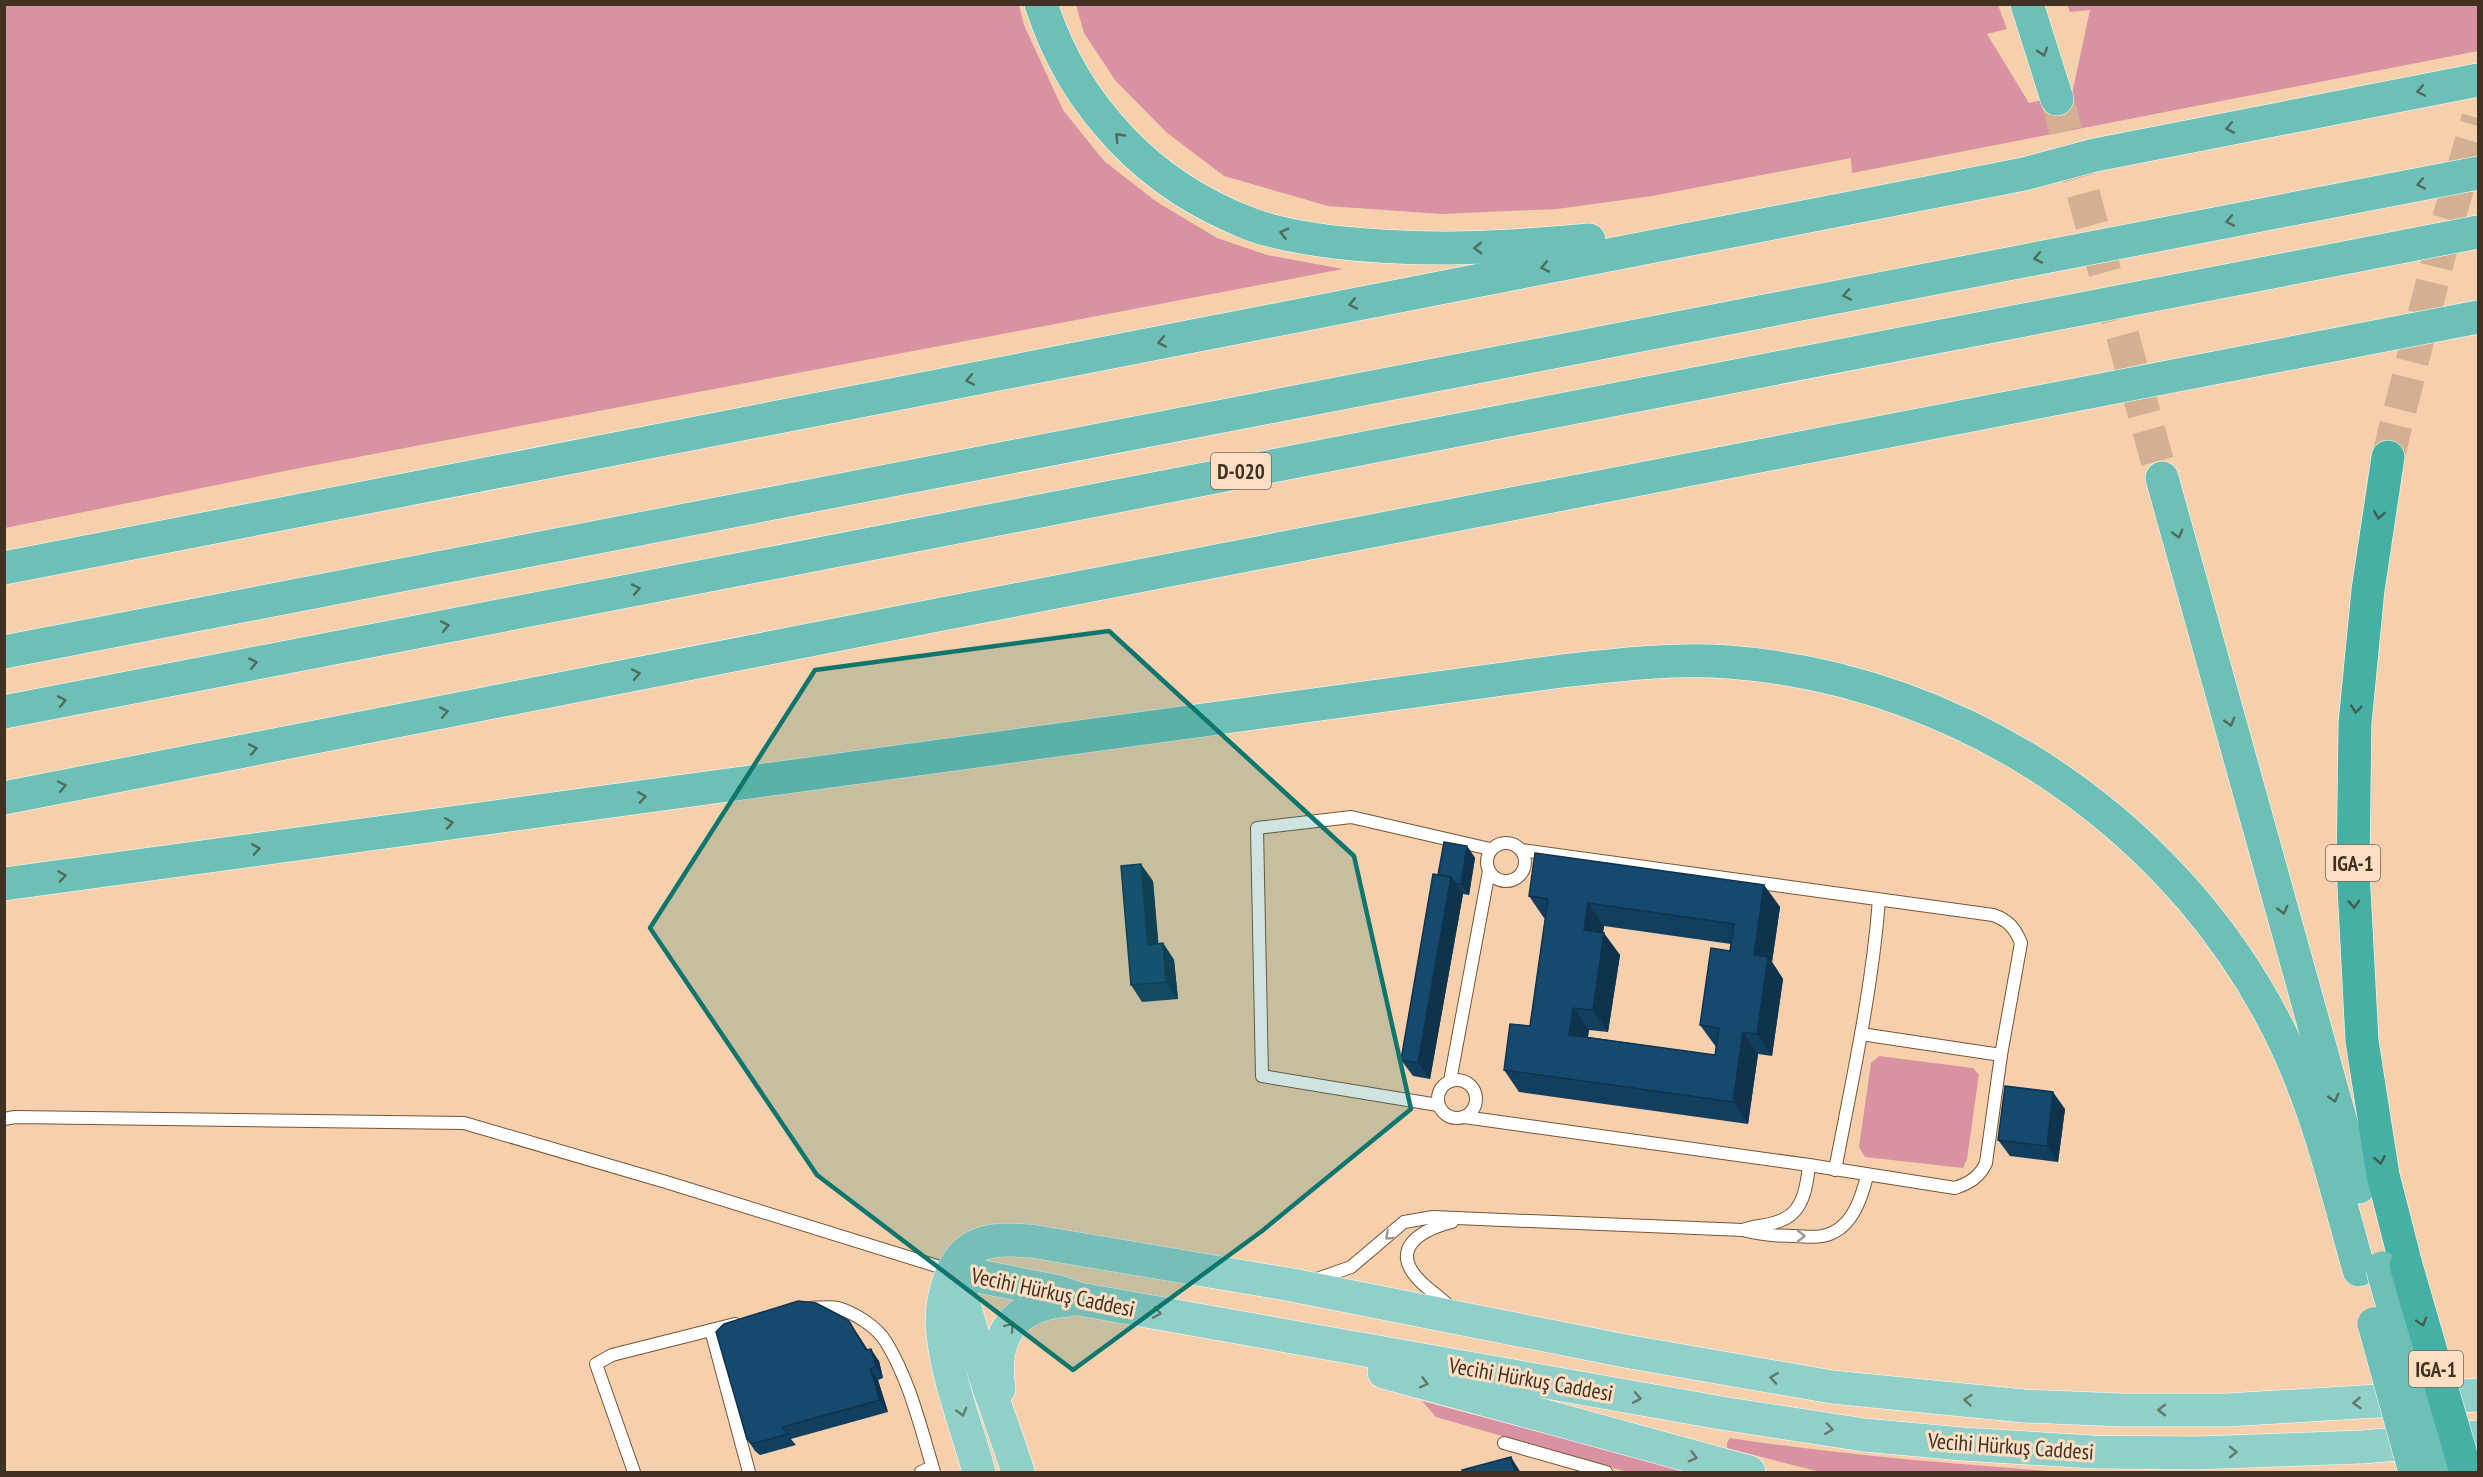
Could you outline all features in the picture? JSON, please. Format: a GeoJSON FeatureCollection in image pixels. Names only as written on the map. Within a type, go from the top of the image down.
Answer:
{"type":"FeatureCollection","features":[{"type":"Feature","properties":{"kind":"highway"},"geometry":{"type":"LineString","coordinates":[[1041,4],[1060,54],[1076,83],[1096,113],[1140,159],[1180,189],[1213,208],[1252,225],[1299,237],[1423,249],[1488,248],[1598,239],[2052,154],[2096,155]]}},
{"type":"Feature","properties":{"kind":"highway"},"geometry":{"type":"LineString","coordinates":[[2027,4],[2057,99]]}},
{"type":"Feature","properties":{"kind":"highway"},"geometry":{"type":"LineString","coordinates":[[4,568],[2024,174],[2096,155],[2478,80]]}},
{"type":"Feature","properties":{"kind":"highway"},"geometry":{"type":"LineString","coordinates":[[4,652],[2478,173]]}},
{"type":"Feature","properties":{"kind":"highway","name":"D-020"},"geometry":{"type":"LineString","coordinates":[[4,712],[1648,391],[2478,232]]}},
{"type":"Feature","properties":{"kind":"highway"},"geometry":{"type":"LineString","coordinates":[[4,798],[2478,317]]}},
{"type":"Feature","properties":{"kind":"highway","name":"IGA-1"},"geometry":{"type":"LineString","coordinates":[[2388,457],[2368,590],[2355,723],[2353,869],[2362,1041],[2383,1175],[2382,1268],[2466,1473]]}},
{"type":"Feature","properties":{"kind":"highway"},"geometry":{"type":"LineString","coordinates":[[2162,478],[2440,1473]]}},
{"type":"Feature","properties":{"kind":"highway"},"geometry":{"type":"LineString","coordinates":[[4,884],[1562,671],[1642,662],[1730,662],[1789,669],[1840,680],[1899,697],[1956,720],[2017,752],[2063,782],[2114,820],[2156,859],[2211,923],[2240,963],[2287,1047],[2324,1147],[2382,1268],[2415,1473]]}},
{"type":"Feature","properties":{"kind":"main road","name":"Vecihi Hürkuş Caddesi"},"geometry":{"type":"LineString","coordinates":[[2478,1395],[2227,1410],[2121,1410],[2024,1406],[1832,1387],[1729,1370],[1292,1286],[1031,1241],[997,1239],[975,1246],[959,1258],[953,1271],[1059,1292],[1079,1299],[1289,1337],[1720,1413],[1864,1434],[1962,1444],[2287,1462],[2478,1437]]}},
{"type":"Feature","properties":{"kind":"main road"},"geometry":{"type":"LineString","coordinates":[[953,1271],[966,1305],[989,1388],[1003,1423],[1017,1473]]}},
{"type":"Feature","properties":{"kind":"main road"},"geometry":{"type":"LineString","coordinates":[[953,1271],[945,1296],[942,1332],[946,1356],[979,1473]]}},
{"type":"Feature","properties":{"kind":"main road"},"geometry":{"type":"LineString","coordinates":[[1003,1423],[997,1374],[997,1357],[1002,1337],[1012,1323],[1026,1312],[1051,1301],[1079,1299]]}},
{"type":"Feature","properties":{"kind":"main road"},"geometry":{"type":"LineString","coordinates":[[1289,1337],[1371,1368],[1749,1473]]}},
{"type":"Feature","properties":{"kind":"lane"},"geometry":{"type":"LineString","coordinates":[[1438,1105],[1262,1076],[1257,828],[1351,817],[1490,849]]}},
{"type":"Feature","properties":{"kind":"lane"},"geometry":{"type":"LineString","coordinates":[[1450,1081],[1465,1081],[1475,1090],[1476,1103],[1470,1114],[1458,1119],[1446,1115],[1438,1105],[1438,1092],[1450,1081],[1489,871],[1486,861],[1490,849],[1501,842],[1507,842],[1521,850],[1993,915],[2004,918],[2015,929],[2020,943],[1986,1163],[1982,1173],[1968,1183],[1955,1188],[1867,1176],[1809,1165],[1464,1117]]}},
{"type":"Feature","properties":{"kind":"lane"},"geometry":{"type":"LineString","coordinates":[[1489,871],[1500,880],[1506,881],[1518,876],[1525,866],[1521,850]]}},
{"type":"Feature","properties":{"kind":"lane"},"geometry":{"type":"LineString","coordinates":[[1835,1170],[1861,1034],[1879,900]]}},
{"type":"Feature","properties":{"kind":"lane"},"geometry":{"type":"LineString","coordinates":[[1861,1034],[2001,1055]]}},
{"type":"Feature","properties":{"kind":"lane"},"geometry":{"type":"LineString","coordinates":[[4,1119],[239,1119],[464,1123],[666,1182],[953,1271]]}},
{"type":"Feature","properties":{"kind":"lane"},"geometry":{"type":"LineString","coordinates":[[1743,1230],[1784,1220],[1792,1214],[1801,1202],[1808,1182],[1809,1165]]}},
{"type":"Feature","properties":{"kind":"lane"},"geometry":{"type":"LineString","coordinates":[[1292,1286],[1326,1277],[1351,1267],[1404,1222],[1433,1217],[1743,1230],[1765,1236],[1822,1236],[1835,1231],[1852,1216],[1862,1199],[1867,1176]]}},
{"type":"Feature","properties":{"kind":"lane"},"geometry":{"type":"LineString","coordinates":[[1462,1220],[1432,1228],[1418,1235],[1410,1245],[1407,1258],[1420,1282],[1465,1319]]}},
{"type":"Feature","properties":{"kind":"lane"},"geometry":{"type":"LineString","coordinates":[[796,1308],[837,1308],[868,1324],[885,1341],[898,1366],[920,1425],[929,1471]]}},
{"type":"Feature","properties":{"kind":"lane"},"geometry":{"type":"LineString","coordinates":[[634,1473],[596,1364],[612,1355],[742,1322]]}},
{"type":"Feature","properties":{"kind":"lane"},"geometry":{"type":"LineString","coordinates":[[711,1330],[749,1473]]}},
{"type":"Feature","properties":{"kind":"lane"},"geometry":{"type":"LineString","coordinates":[[1504,1443],[1606,1473]]}},
{"type":"Feature","properties":{"kind":"highlighted area"},"geometry":{"type":"Polygon","coordinates":[[[1109,631],[1354,856],[1411,1109],[1262,1231],[1073,1370],[817,1175],[650,928],[815,670],[1109,631]]]}},
{"type":"Feature","properties":{"kind":"shaded area"},"geometry":{"type":"Polygon","coordinates":[[[5,4],[1019,5],[1024,25],[1063,110],[1104,161],[1157,202],[1217,238],[1267,255],[1343,269],[305,467],[5,528],[5,4]]]}},
{"type":"Feature","properties":{"kind":"shaded area"},"geometry":{"type":"Polygon","coordinates":[[[1076,5],[1998,5],[2007,29],[1987,34],[2029,103],[2072,94],[2090,10],[2070,12],[2067,5],[2478,5],[2478,51],[1852,173],[1851,158],[1652,196],[1557,209],[1442,214],[1328,206],[1224,176],[1166,132],[1115,80],[1084,33],[1076,5]]]}},
{"type":"Feature","properties":{"kind":"shaded area"},"geometry":{"type":"Polygon","coordinates":[[[1879,1056],[1973,1068],[1979,1075],[1967,1159],[1963,1168],[1865,1157],[1859,1147],[1871,1063],[1879,1056]]]}},
{"type":"Feature","properties":{"kind":"shaded area"},"geometry":{"type":"Polygon","coordinates":[[[1422,1401],[1690,1472],[1627,1472],[1436,1417],[1422,1401]]]}},
{"type":"Feature","properties":{"kind":"shaded area"},"geometry":{"type":"Polygon","coordinates":[[[1730,1438],[1896,1458],[2063,1472],[1820,1472],[1727,1448],[1730,1438]]]}},
{"type":"Feature","properties":{"kind":"building"},"geometry":{"type":"Polygon","coordinates":[[[1444,842],[1467,846],[1461,884],[1455,883],[1451,877],[1438,875],[1444,842]]]}},
{"type":"Feature","properties":{"kind":"building"},"geometry":{"type":"Polygon","coordinates":[[[1535,853],[1764,885],[1754,955],[1768,957],[1757,1034],[1743,1032],[1733,1102],[1504,1070],[1510,1024],[1530,1026],[1548,899],[1529,896],[1535,853]],[[1588,903],[1584,930],[1604,933],[1593,1010],[1573,1008],[1569,1035],[1715,1055],[1719,1028],[1700,1025],[1711,948],[1730,951],[1734,924],[1588,903]]]}},
{"type":"Feature","properties":{"kind":"building"},"geometry":{"type":"Polygon","coordinates":[[[1141,864],[1148,945],[1163,943],[1166,982],[1131,985],[1121,866],[1141,864]]]}},
{"type":"Feature","properties":{"kind":"building"},"geometry":{"type":"Polygon","coordinates":[[[1433,874],[1451,877],[1418,1063],[1401,1060],[1433,874]]]}},
{"type":"Feature","properties":{"kind":"building"},"geometry":{"type":"Polygon","coordinates":[[[2005,1086],[2053,1092],[2047,1146],[1998,1140],[2005,1086]]]}},
{"type":"Feature","properties":{"kind":"building"},"geometry":{"type":"Polygon","coordinates":[[[798,1301],[816,1303],[849,1321],[866,1350],[871,1349],[876,1366],[870,1369],[880,1400],[783,1427],[788,1434],[752,1444],[747,1439],[716,1332],[724,1324],[798,1301]]]}},
{"type":"Feature","properties":{"kind":"building"},"geometry":{"type":"Polygon","coordinates":[[[1511,1457],[1515,1473],[1463,1473],[1462,1470],[1511,1457]]]}},
{"type":"Feature","properties":{"kind":"tunnel"},"geometry":{"type":"LineString","coordinates":[[2057,99],[2162,478]]}},
{"type":"Feature","properties":{"kind":"tunnel"},"geometry":{"type":"LineString","coordinates":[[2388,457],[2448,221],[2478,118]]}}]}
